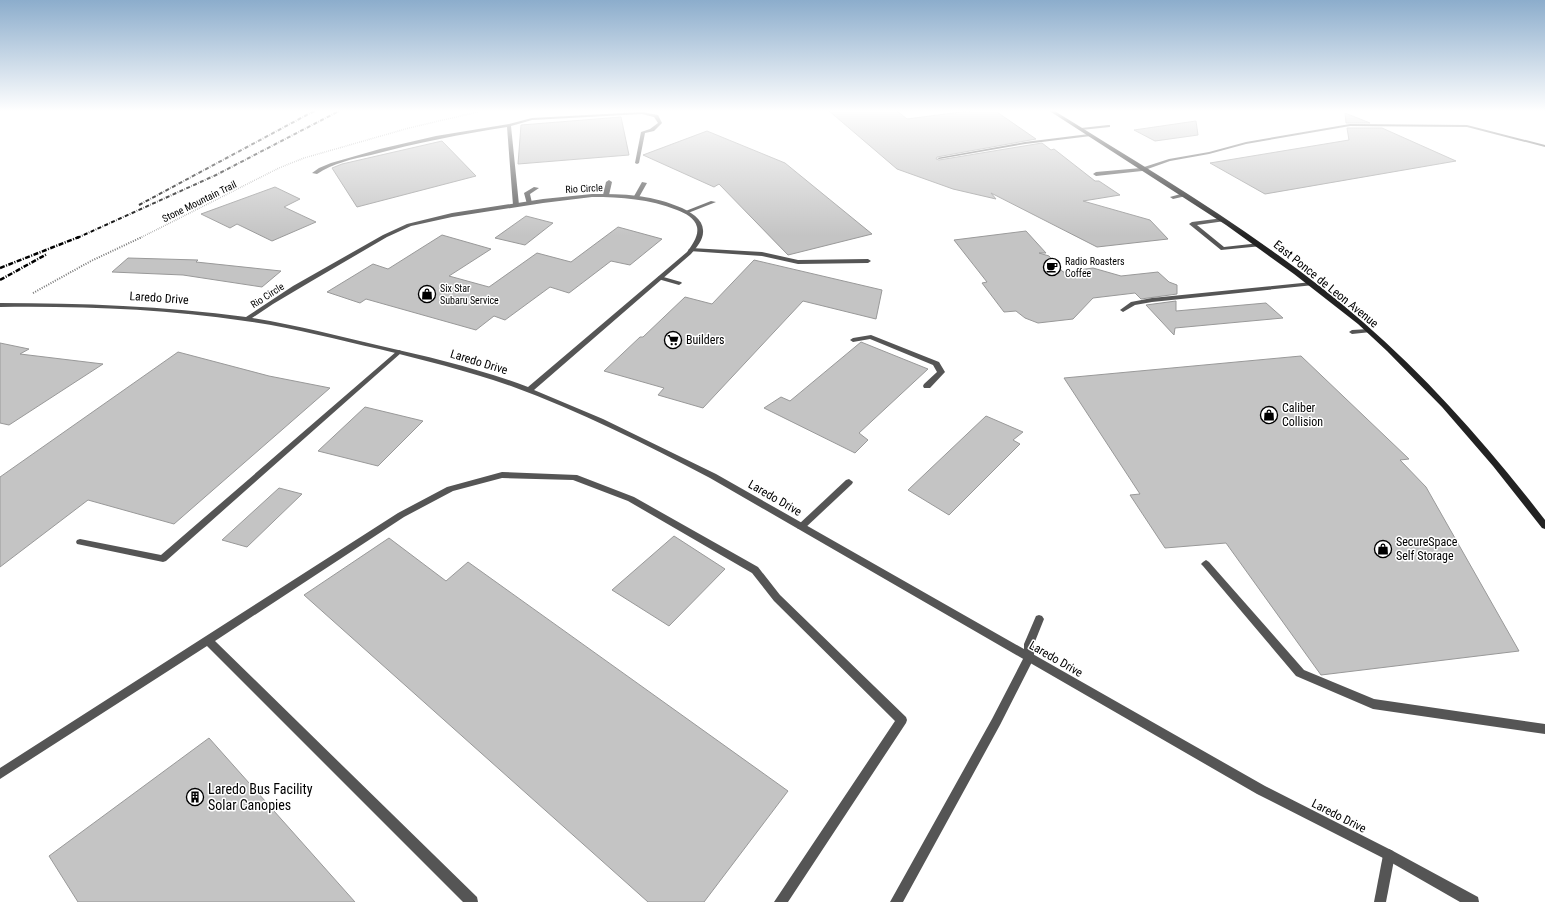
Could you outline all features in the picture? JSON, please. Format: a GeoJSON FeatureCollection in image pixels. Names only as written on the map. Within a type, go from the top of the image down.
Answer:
{"type":"FeatureCollection","features":[{"type":"Feature","properties":{"kind":"main road","name":"East Ponce de Leon Avenue"},"geometry":{"type":"LineString","coordinates":[[1116,152],[1260,245],[1312,284],[1369,331],[1396,355],[1469,431],[1508,477],[1545,526]]}},
{"type":"Feature","properties":{"kind":"street"},"geometry":{"type":"LineString","coordinates":[[315,173],[323,167],[376,152]]}},
{"type":"Feature","properties":{"kind":"street"},"geometry":{"type":"LineString","coordinates":[[511,152],[515,179],[516,205]]}},
{"type":"Feature","properties":{"kind":"street"},"geometry":{"type":"LineString","coordinates":[[637,164],[639,152]]}},
{"type":"Feature","properties":{"kind":"street"},"geometry":{"type":"LineString","coordinates":[[939,158],[976,152]]}},
{"type":"Feature","properties":{"kind":"street"},"geometry":{"type":"LineString","coordinates":[[1096,174],[1142,169],[1168,160],[1211,152]]}},
{"type":"Feature","properties":{"kind":"street"},"geometry":{"type":"LineString","coordinates":[[606,195],[609,182]]}},
{"type":"Feature","properties":{"kind":"street"},"geometry":{"type":"LineString","coordinates":[[636,198],[644,183]]}},
{"type":"Feature","properties":{"kind":"street"},"geometry":{"type":"LineString","coordinates":[[529,203],[528,193],[536,188]]}},
{"type":"Feature","properties":{"kind":"street","name":"Rio Circle"},"geometry":{"type":"LineString","coordinates":[[247,319],[277,298],[375,239],[418,222],[569,197],[606,195],[636,198],[661,203],[686,212],[698,221],[701,226],[700,239],[691,250],[529,390]]}},
{"type":"Feature","properties":{"kind":"street"},"geometry":{"type":"LineString","coordinates":[[1173,197],[1184,195]]}},
{"type":"Feature","properties":{"kind":"street"},"geometry":{"type":"LineString","coordinates":[[686,212],[713,202]]}},
{"type":"Feature","properties":{"kind":"street"},"geometry":{"type":"LineString","coordinates":[[1223,220],[1192,224],[1223,249],[1260,245]]}},
{"type":"Feature","properties":{"kind":"street"},"geometry":{"type":"LineString","coordinates":[[691,250],[762,254],[798,262],[868,261]]}},
{"type":"Feature","properties":{"kind":"street"},"geometry":{"type":"LineString","coordinates":[[660,278],[679,283]]}},
{"type":"Feature","properties":{"kind":"street"},"geometry":{"type":"LineString","coordinates":[[1123,310],[1133,303],[1152,300],[1312,284]]}},
{"type":"Feature","properties":{"kind":"street","name":"Laredo Drive"},"geometry":{"type":"LineString","coordinates":[[0,305],[134,308],[212,314],[285,326],[445,364],[529,390],[596,417],[713,476],[1260,790],[1389,855],[1473,902]]}},
{"type":"Feature","properties":{"kind":"street"},"geometry":{"type":"LineString","coordinates":[[1352,332],[1369,331]]}},
{"type":"Feature","properties":{"kind":"street"},"geometry":{"type":"LineString","coordinates":[[853,340],[871,337],[936,364],[941,372],[927,386]]}},
{"type":"Feature","properties":{"kind":"street"},"geometry":{"type":"LineString","coordinates":[[80,542],[163,559],[399,352]]}},
{"type":"Feature","properties":{"kind":"street"},"geometry":{"type":"LineString","coordinates":[[0,774],[401,515],[450,489],[502,475],[574,477],[631,499],[754,570],[782,603],[902,720],[780,902]]}},
{"type":"Feature","properties":{"kind":"street"},"geometry":{"type":"LineString","coordinates":[[801,527],[849,482]]}},
{"type":"Feature","properties":{"kind":"street"},"geometry":{"type":"LineString","coordinates":[[1206,564],[1300,673],[1373,704],[1545,729]]}},
{"type":"Feature","properties":{"kind":"street"},"geometry":{"type":"LineString","coordinates":[[896,902],[996,722],[1029,657],[1029,644],[1039,619]]}},
{"type":"Feature","properties":{"kind":"street"},"geometry":{"type":"LineString","coordinates":[[208,640],[472,902]]}},
{"type":"Feature","properties":{"kind":"street"},"geometry":{"type":"LineString","coordinates":[[1380,902],[1389,855]]}},
{"type":"Feature","properties":{"kind":"path","name":"Stone Mountain Trail"},"geometry":{"type":"LineString","coordinates":[[29,295],[91,261],[189,214],[279,168],[304,158],[325,152]]}},
{"type":"Feature","properties":{"kind":"building"},"geometry":{"type":"Polygon","coordinates":[[[394,152],[453,152],[476,176],[357,207],[332,168],[342,164],[394,152]]]}},
{"type":"Feature","properties":{"kind":"building"},"geometry":{"type":"Polygon","coordinates":[[[519,152],[628,152],[629,155],[518,164],[519,152]]]}},
{"type":"Feature","properties":{"kind":"building"},"geometry":{"type":"Polygon","coordinates":[[[651,152],[758,152],[785,163],[872,234],[788,255],[719,184],[714,187],[643,155],[651,152]]]}},
{"type":"Feature","properties":{"kind":"building"},"geometry":{"type":"Polygon","coordinates":[[[877,152],[964,152],[937,157],[936,159],[939,160],[987,152],[1058,152],[1095,181],[1099,181],[1120,195],[1083,201],[1150,220],[1168,239],[1097,247],[991,193],[996,199],[953,189],[897,169],[877,152]]]}},
{"type":"Feature","properties":{"kind":"building"},"geometry":{"type":"Polygon","coordinates":[[[1276,152],[1436,152],[1456,161],[1265,194],[1210,163],[1276,152]]]}},
{"type":"Feature","properties":{"kind":"building"},"geometry":{"type":"Polygon","coordinates":[[[275,187],[300,199],[284,207],[316,222],[272,241],[237,224],[230,228],[201,214],[275,187]]]}},
{"type":"Feature","properties":{"kind":"building"},"geometry":{"type":"Polygon","coordinates":[[[526,216],[553,223],[525,245],[495,238],[526,216]]]}},
{"type":"Feature","properties":{"kind":"building"},"geometry":{"type":"Polygon","coordinates":[[[618,227],[662,239],[630,265],[611,261],[569,293],[550,287],[505,320],[494,316],[476,330],[366,299],[360,303],[327,292],[373,264],[388,269],[442,235],[491,249],[449,276],[489,287],[537,253],[571,262],[618,227]]]}},
{"type":"Feature","properties":{"kind":"building"},"geometry":{"type":"Polygon","coordinates":[[[1026,231],[1046,253],[1039,253],[1049,256],[1063,272],[1093,268],[1121,276],[1158,272],[1169,282],[1177,285],[1177,294],[1141,299],[1135,293],[1093,298],[1073,319],[1038,323],[1025,318],[1016,311],[1004,312],[982,283],[987,282],[954,240],[1026,231]]]}},
{"type":"Feature","properties":{"kind":"building"},"geometry":{"type":"Polygon","coordinates":[[[128,258],[198,260],[196,262],[281,271],[262,287],[183,275],[112,272],[128,258]]]}},
{"type":"Feature","properties":{"kind":"building"},"geometry":{"type":"Polygon","coordinates":[[[754,260],[882,290],[876,319],[803,301],[703,408],[658,395],[664,388],[604,371],[640,337],[643,337],[685,297],[712,304],[754,260]]]}},
{"type":"Feature","properties":{"kind":"building"},"geometry":{"type":"Polygon","coordinates":[[[1176,301],[1176,311],[1266,303],[1283,318],[1175,328],[1174,335],[1146,305],[1176,301]]]}},
{"type":"Feature","properties":{"kind":"building"},"geometry":{"type":"Polygon","coordinates":[[[861,342],[928,369],[859,433],[868,440],[855,453],[764,408],[781,397],[790,401],[861,342]]]}},
{"type":"Feature","properties":{"kind":"building"},"geometry":{"type":"Polygon","coordinates":[[[0,343],[29,349],[20,354],[103,364],[9,425],[0,423],[0,343]]]}},
{"type":"Feature","properties":{"kind":"building"},"geometry":{"type":"Polygon","coordinates":[[[178,352],[269,376],[330,388],[174,524],[88,500],[0,567],[0,477],[178,352]]]}},
{"type":"Feature","properties":{"kind":"building"},"geometry":{"type":"Polygon","coordinates":[[[1301,356],[1409,459],[1400,460],[1426,487],[1519,651],[1321,675],[1226,543],[1165,548],[1130,495],[1140,494],[1064,378],[1301,356]]]}},
{"type":"Feature","properties":{"kind":"building"},"geometry":{"type":"Polygon","coordinates":[[[365,407],[423,421],[378,466],[318,451],[365,407]]]}},
{"type":"Feature","properties":{"kind":"building"},"geometry":{"type":"Polygon","coordinates":[[[986,416],[1023,432],[1013,440],[1020,444],[949,515],[908,490],[986,416]]]}},
{"type":"Feature","properties":{"kind":"building"},"geometry":{"type":"Polygon","coordinates":[[[279,488],[302,494],[247,547],[222,540],[279,488]]]}},
{"type":"Feature","properties":{"kind":"building"},"geometry":{"type":"Polygon","coordinates":[[[674,536],[725,569],[669,626],[612,590],[674,536]]]}},
{"type":"Feature","properties":{"kind":"building"},"geometry":{"type":"Polygon","coordinates":[[[389,538],[446,581],[468,562],[788,791],[704,902],[648,902],[304,595],[389,538]]]}},
{"type":"Feature","properties":{"kind":"building","name":"Laredo Bus Facility Solar Canopies"},"geometry":{"type":"Polygon","coordinates":[[[209,738],[355,902],[78,902],[49,856],[209,738]]]}},
{"type":"Feature","properties":{"kind":"railway"},"geometry":{"type":"LineString","coordinates":[[139,205],[238,152]]}},
{"type":"Feature","properties":{"kind":"railway"},"geometry":{"type":"LineString","coordinates":[[77,238],[216,175],[260,152]]}},
{"type":"Feature","properties":{"kind":"railway"},"geometry":{"type":"LineString","coordinates":[[0,268],[79,237]]}},
{"type":"Feature","properties":{"kind":"railway"},"geometry":{"type":"LineString","coordinates":[[0,280],[47,254]]}},
{"type":"Feature","properties":{"kind":"place","name":"Radio Roasters Coffee"},"geometry":{"type":"Point","coordinates":[1052,267]}},
{"type":"Feature","properties":{"kind":"place","name":"Six Star Subaru Service"},"geometry":{"type":"Point","coordinates":[427,294]}},
{"type":"Feature","properties":{"kind":"place","name":"Builders"},"geometry":{"type":"Point","coordinates":[673,340]}},
{"type":"Feature","properties":{"kind":"place","name":"Caliber Collision"},"geometry":{"type":"Point","coordinates":[1269,415]}},
{"type":"Feature","properties":{"kind":"place","name":"SecureSpace Self Storage"},"geometry":{"type":"Point","coordinates":[1383,549]}},
{"type":"Feature","properties":{"kind":"place","name":"Laredo Bus Facility Solar Canopies"},"geometry":{"type":"Point","coordinates":[195,797]}}]}
